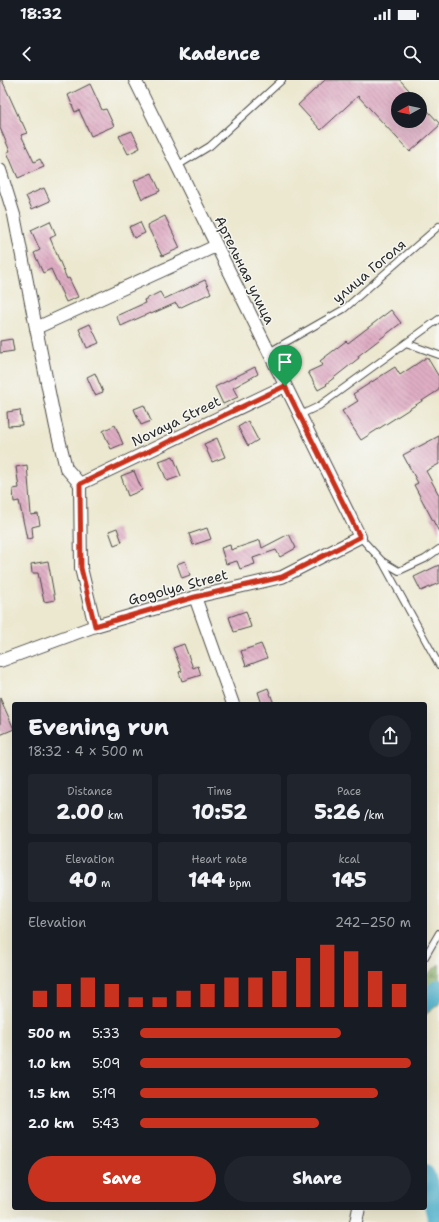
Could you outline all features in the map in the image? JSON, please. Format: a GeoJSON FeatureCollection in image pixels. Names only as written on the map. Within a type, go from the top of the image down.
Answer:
{"type":"FeatureCollection","features":[{"type":"Feature","properties":{"kind":"street","name":"Артельная улица"},"geometry":{"type":"LineString","coordinates":[[135,80],[360,537]]}},
{"type":"Feature","properties":{"kind":"street"},"geometry":{"type":"LineString","coordinates":[[0,170],[14,215],[56,427],[66,468],[80,484],[81,568],[95,626]]}},
{"type":"Feature","properties":{"kind":"street"},"geometry":{"type":"LineString","coordinates":[[36,328],[216,246]]}},
{"type":"Feature","properties":{"kind":"street","name":"Novaya Street"},"geometry":{"type":"LineString","coordinates":[[80,484],[285,386]]}},
{"type":"Feature","properties":{"kind":"street","name":"Gogolya Street"},"geometry":{"type":"LineString","coordinates":[[0,661],[95,626],[195,597],[282,577],[360,537]]}},
{"type":"Feature","properties":{"kind":"street"},"geometry":{"type":"LineString","coordinates":[[195,597],[232,702]]}},
{"type":"Feature","properties":{"kind":"street"},"geometry":{"type":"LineString","coordinates":[[356,1222],[359,1210]]}},
{"type":"Feature","properties":{"kind":"lane"},"geometry":{"type":"LineString","coordinates":[[177,166],[210,146],[282,80]]}},
{"type":"Feature","properties":{"kind":"lane","name":"улица Гоголя"},"geometry":{"type":"LineString","coordinates":[[269,352],[344,309],[439,226]]}},
{"type":"Feature","properties":{"kind":"lane"},"geometry":{"type":"LineString","coordinates":[[300,415],[319,406],[439,319]]}},
{"type":"Feature","properties":{"kind":"lane"},"geometry":{"type":"LineString","coordinates":[[406,343],[439,355]]}},
{"type":"Feature","properties":{"kind":"lane"},"geometry":{"type":"LineString","coordinates":[[360,537],[382,561],[439,665]]}},
{"type":"Feature","properties":{"kind":"lane"},"geometry":{"type":"LineString","coordinates":[[382,561],[398,571],[425,559],[439,549]]}},
{"type":"Feature","properties":{"kind":"lane"},"geometry":{"type":"LineString","coordinates":[[427,954],[439,933]]}},
{"type":"Feature","properties":{"kind":"green space"},"geometry":{"type":"Polygon","coordinates":[[[439,964],[439,1004],[427,1013],[427,975],[439,964]]]}},
{"type":"Feature","properties":{"kind":"building"},"geometry":{"type":"Polygon","coordinates":[[[0,80],[2,80],[27,133],[21,135],[34,162],[40,159],[44,167],[18,178],[7,152],[10,151],[0,128],[0,80]]]}},
{"type":"Feature","properties":{"kind":"building"},"geometry":{"type":"Polygon","coordinates":[[[325,80],[400,80],[411,92],[391,92],[391,128],[427,128],[427,110],[439,123],[439,126],[410,152],[358,96],[321,130],[298,105],[325,80]]]}},
{"type":"Feature","properties":{"kind":"building"},"geometry":{"type":"Polygon","coordinates":[[[90,84],[102,110],[106,109],[114,126],[91,136],[79,110],[75,112],[68,95],[90,84]]]}},
{"type":"Feature","properties":{"kind":"building"},"geometry":{"type":"Polygon","coordinates":[[[132,131],[140,148],[128,154],[119,136],[132,131]]]}},
{"type":"Feature","properties":{"kind":"building"},"geometry":{"type":"Polygon","coordinates":[[[152,173],[160,191],[142,199],[134,181],[152,173]]]}},
{"type":"Feature","properties":{"kind":"building"},"geometry":{"type":"Polygon","coordinates":[[[44,188],[50,201],[32,209],[26,196],[44,188]]]}},
{"type":"Feature","properties":{"kind":"building"},"geometry":{"type":"Polygon","coordinates":[[[165,216],[180,248],[162,256],[147,225],[165,216]]]}},
{"type":"Feature","properties":{"kind":"building"},"geometry":{"type":"Polygon","coordinates":[[[50,221],[56,235],[50,238],[67,279],[69,278],[78,297],[66,302],[51,269],[43,273],[34,253],[40,250],[31,230],[50,221]]]}},
{"type":"Feature","properties":{"kind":"building"},"geometry":{"type":"Polygon","coordinates":[[[140,222],[145,233],[134,238],[129,227],[140,222]]]}},
{"type":"Feature","properties":{"kind":"building"},"geometry":{"type":"Polygon","coordinates":[[[205,280],[211,293],[179,308],[176,303],[121,326],[116,316],[145,303],[144,300],[160,292],[164,299],[205,280]]]}},
{"type":"Feature","properties":{"kind":"building"},"geometry":{"type":"Polygon","coordinates":[[[391,310],[401,323],[358,356],[359,358],[326,384],[327,385],[318,390],[308,372],[323,365],[320,361],[346,341],[348,343],[391,310]]]}},
{"type":"Feature","properties":{"kind":"building"},"geometry":{"type":"Polygon","coordinates":[[[90,324],[99,343],[87,348],[79,329],[90,324]]]}},
{"type":"Feature","properties":{"kind":"building"},"geometry":{"type":"Polygon","coordinates":[[[12,339],[14,351],[0,353],[0,341],[12,339]]]}},
{"type":"Feature","properties":{"kind":"building"},"geometry":{"type":"Polygon","coordinates":[[[427,357],[439,377],[439,390],[361,440],[342,411],[358,401],[353,394],[395,367],[400,375],[427,357]]]}},
{"type":"Feature","properties":{"kind":"building"},"geometry":{"type":"Polygon","coordinates":[[[255,367],[258,374],[233,388],[238,397],[223,404],[215,387],[255,367]]]}},
{"type":"Feature","properties":{"kind":"building"},"geometry":{"type":"Polygon","coordinates":[[[95,373],[103,392],[95,395],[87,377],[95,373]]]}},
{"type":"Feature","properties":{"kind":"building"},"geometry":{"type":"Polygon","coordinates":[[[144,405],[151,421],[141,425],[134,409],[144,405]]]}},
{"type":"Feature","properties":{"kind":"building"},"geometry":{"type":"Polygon","coordinates":[[[20,410],[22,425],[8,426],[7,412],[20,410]]]}},
{"type":"Feature","properties":{"kind":"building"},"geometry":{"type":"Polygon","coordinates":[[[248,421],[258,440],[248,446],[238,427],[248,421]]]}},
{"type":"Feature","properties":{"kind":"building"},"geometry":{"type":"Polygon","coordinates":[[[115,425],[123,444],[111,449],[103,431],[115,425]]]}},
{"type":"Feature","properties":{"kind":"building"},"geometry":{"type":"Polygon","coordinates":[[[439,436],[439,464],[426,471],[439,495],[439,532],[414,485],[418,483],[403,455],[439,436]]]}},
{"type":"Feature","properties":{"kind":"building"},"geometry":{"type":"Polygon","coordinates":[[[217,438],[225,457],[212,462],[204,444],[217,438]]]}},
{"type":"Feature","properties":{"kind":"building"},"geometry":{"type":"Polygon","coordinates":[[[173,456],[181,476],[167,481],[159,461],[173,456]]]}},
{"type":"Feature","properties":{"kind":"building"},"geometry":{"type":"Polygon","coordinates":[[[27,465],[31,515],[38,514],[40,525],[32,527],[33,538],[27,539],[19,501],[14,502],[13,489],[19,488],[16,467],[27,465]]]}},
{"type":"Feature","properties":{"kind":"building"},"geometry":{"type":"Polygon","coordinates":[[[134,471],[142,490],[128,496],[121,476],[134,471]]]}},
{"type":"Feature","properties":{"kind":"building"},"geometry":{"type":"Polygon","coordinates":[[[117,528],[122,542],[114,545],[109,531],[117,528]]]}},
{"type":"Feature","properties":{"kind":"building"},"geometry":{"type":"Polygon","coordinates":[[[207,528],[211,539],[193,545],[189,534],[207,528]]]}},
{"type":"Feature","properties":{"kind":"building"},"geometry":{"type":"Polygon","coordinates":[[[289,534],[296,548],[280,557],[276,550],[253,558],[255,564],[240,569],[237,561],[226,564],[221,548],[230,545],[231,550],[260,540],[262,548],[289,534]]]}},
{"type":"Feature","properties":{"kind":"building"},"geometry":{"type":"Polygon","coordinates":[[[48,561],[55,600],[44,602],[38,573],[32,573],[31,564],[48,561]]]}},
{"type":"Feature","properties":{"kind":"building"},"geometry":{"type":"Polygon","coordinates":[[[185,561],[190,575],[182,578],[177,564],[185,561]]]}},
{"type":"Feature","properties":{"kind":"building"},"geometry":{"type":"Polygon","coordinates":[[[439,565],[439,583],[421,591],[414,577],[439,565]]]}},
{"type":"Feature","properties":{"kind":"building"},"geometry":{"type":"Polygon","coordinates":[[[246,611],[251,627],[234,632],[229,617],[246,611]]]}},
{"type":"Feature","properties":{"kind":"building"},"geometry":{"type":"Polygon","coordinates":[[[184,644],[193,668],[198,666],[201,675],[182,681],[179,672],[182,671],[173,648],[184,644]]]}},
{"type":"Feature","properties":{"kind":"building"},"geometry":{"type":"Polygon","coordinates":[[[261,644],[267,658],[246,666],[241,651],[261,644]]]}},
{"type":"Feature","properties":{"kind":"building"},"geometry":{"type":"Polygon","coordinates":[[[268,688],[273,702],[261,702],[258,692],[268,688]]]}},
{"type":"Feature","properties":{"kind":"building"},"geometry":{"type":"Polygon","coordinates":[[[0,698],[12,725],[12,730],[0,735],[0,698]]]}},
{"type":"Feature","properties":{"kind":"waterway"},"geometry":{"type":"LineString","coordinates":[[427,1000],[439,989]]}},
{"type":"Feature","properties":{"kind":"waterway"},"geometry":{"type":"LineString","coordinates":[[427,1181],[438,1222]]}},
{"type":"Feature","properties":{"kind":"route"},"geometry":{"type":"LineString","coordinates":[[285,386],[360,537],[282,577],[195,597],[95,626],[81,568],[80,484],[285,386]]}}]}
